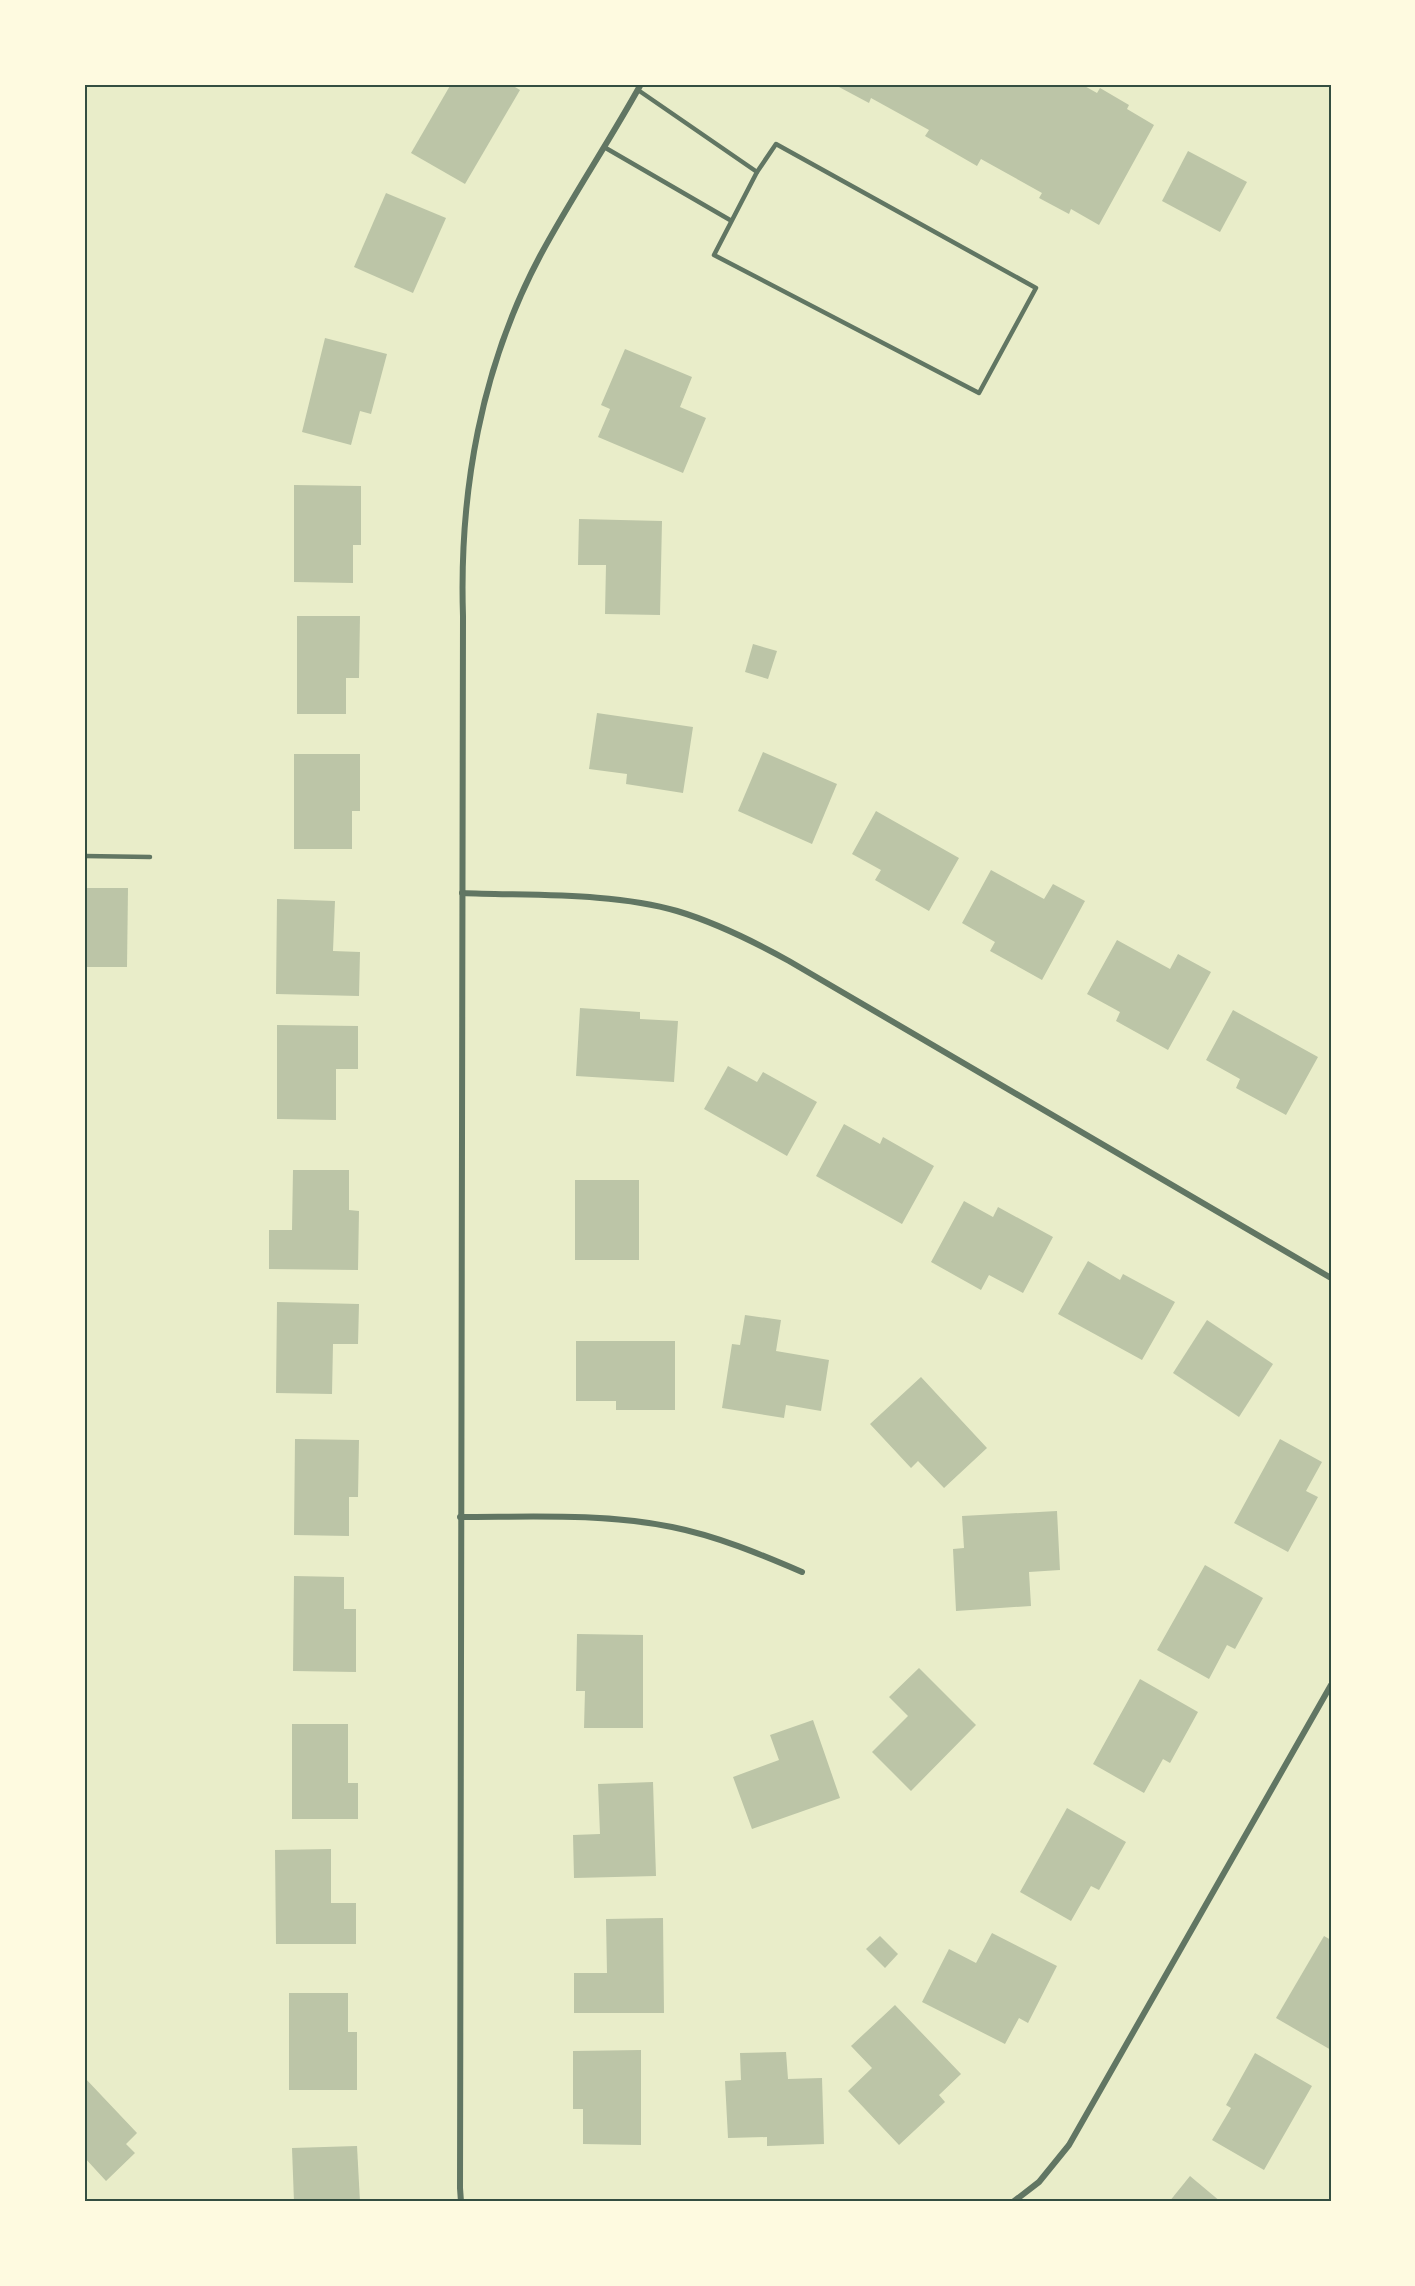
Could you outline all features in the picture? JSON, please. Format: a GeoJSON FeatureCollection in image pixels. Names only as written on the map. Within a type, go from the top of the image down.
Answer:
{"type":"FeatureCollection","features":[{"type":"Feature","properties":{"kind":"street"},"geometry":{"type":"LineString","coordinates":[[461,2202],[462,566],[468,483],[484,401],[506,333],[539,257],[640,87]]}},
{"type":"Feature","properties":{"kind":"street"},"geometry":{"type":"LineString","coordinates":[[462,893],[614,899],[675,910],[734,931],[1331,1278]]}},
{"type":"Feature","properties":{"kind":"street"},"geometry":{"type":"LineString","coordinates":[[460,1517],[599,1517],[672,1527],[740,1546],[802,1572]]}},
{"type":"Feature","properties":{"kind":"street"},"geometry":{"type":"LineString","coordinates":[[1013,2202],[1039,2182],[1069,2145],[1331,1685]]}},
{"type":"Feature","properties":{"kind":"lane"},"geometry":{"type":"LineString","coordinates":[[640,87],[758,172]]}},
{"type":"Feature","properties":{"kind":"lane"},"geometry":{"type":"LineString","coordinates":[[776,144],[1036,288],[979,393],[714,255],[730,220],[758,172],[776,144]]}},
{"type":"Feature","properties":{"kind":"lane"},"geometry":{"type":"LineString","coordinates":[[604,147],[730,220]]}},
{"type":"Feature","properties":{"kind":"lane"},"geometry":{"type":"LineString","coordinates":[[84,856],[150,857]]}},
{"type":"Feature","properties":{"kind":"building"},"geometry":{"type":"Polygon","coordinates":[[[451,84],[510,84],[520,90],[465,184],[411,153],[451,84]]]}},
{"type":"Feature","properties":{"kind":"building"},"geometry":{"type":"Polygon","coordinates":[[[842,84],[1081,84],[1097,93],[1100,88],[1129,105],[1127,109],[1154,125],[1099,225],[1071,209],[1069,214],[1039,198],[1042,193],[981,159],[977,166],[925,136],[929,130],[871,98],[869,103],[839,87],[842,84]]]}},
{"type":"Feature","properties":{"kind":"building"},"geometry":{"type":"Polygon","coordinates":[[[1188,151],[1247,182],[1220,232],[1162,201],[1188,151]]]}},
{"type":"Feature","properties":{"kind":"building"},"geometry":{"type":"Polygon","coordinates":[[[386,193],[446,218],[413,293],[354,267],[386,193]]]}},
{"type":"Feature","properties":{"kind":"building"},"geometry":{"type":"Polygon","coordinates":[[[325,338],[387,354],[371,414],[360,411],[351,445],[302,432],[325,338]]]}},
{"type":"Feature","properties":{"kind":"building"},"geometry":{"type":"Polygon","coordinates":[[[625,349],[692,377],[680,407],[706,418],[683,473],[598,437],[610,409],[601,405],[625,349]]]}},
{"type":"Feature","properties":{"kind":"building"},"geometry":{"type":"Polygon","coordinates":[[[294,485],[361,486],[361,545],[353,545],[353,583],[294,582],[294,485]]]}},
{"type":"Feature","properties":{"kind":"building"},"geometry":{"type":"Polygon","coordinates":[[[579,519],[662,521],[660,615],[605,614],[606,565],[578,565],[579,519]]]}},
{"type":"Feature","properties":{"kind":"building"},"geometry":{"type":"Polygon","coordinates":[[[297,616],[360,616],[359,678],[346,678],[346,714],[297,714],[297,616]]]}},
{"type":"Feature","properties":{"kind":"building"},"geometry":{"type":"Polygon","coordinates":[[[753,644],[777,651],[768,679],[745,672],[753,644]]]}},
{"type":"Feature","properties":{"kind":"building"},"geometry":{"type":"Polygon","coordinates":[[[597,713],[693,727],[683,793],[626,784],[627,774],[589,769],[597,713]]]}},
{"type":"Feature","properties":{"kind":"building"},"geometry":{"type":"Polygon","coordinates":[[[763,752],[837,784],[812,844],[738,811],[763,752]]]}},
{"type":"Feature","properties":{"kind":"building"},"geometry":{"type":"Polygon","coordinates":[[[294,754],[360,754],[360,811],[352,811],[352,849],[294,849],[294,754]]]}},
{"type":"Feature","properties":{"kind":"building"},"geometry":{"type":"Polygon","coordinates":[[[876,811],[959,858],[929,911],[875,880],[881,870],[852,854],[876,811]]]}},
{"type":"Feature","properties":{"kind":"building"},"geometry":{"type":"Polygon","coordinates":[[[991,870],[1044,899],[1053,884],[1085,901],[1042,980],[990,951],[995,942],[962,923],[991,870]]]}},
{"type":"Feature","properties":{"kind":"building"},"geometry":{"type":"Polygon","coordinates":[[[84,888],[128,888],[127,967],[84,967],[84,888]]]}},
{"type":"Feature","properties":{"kind":"building"},"geometry":{"type":"Polygon","coordinates":[[[277,899],[335,901],[333,951],[360,952],[359,996],[276,994],[277,899]]]}},
{"type":"Feature","properties":{"kind":"building"},"geometry":{"type":"Polygon","coordinates":[[[1117,940],[1170,969],[1178,954],[1211,972],[1168,1050],[1116,1021],[1120,1012],[1087,994],[1117,940]]]}},
{"type":"Feature","properties":{"kind":"building"},"geometry":{"type":"Polygon","coordinates":[[[580,1008],[640,1012],[640,1019],[678,1021],[674,1082],[576,1076],[580,1008]]]}},
{"type":"Feature","properties":{"kind":"building"},"geometry":{"type":"Polygon","coordinates":[[[1233,1010],[1318,1057],[1286,1115],[1236,1088],[1240,1079],[1206,1060],[1233,1010]]]}},
{"type":"Feature","properties":{"kind":"building"},"geometry":{"type":"Polygon","coordinates":[[[277,1025],[358,1026],[358,1069],[336,1069],[336,1120],[277,1119],[277,1025]]]}},
{"type":"Feature","properties":{"kind":"building"},"geometry":{"type":"Polygon","coordinates":[[[728,1066],[757,1082],[763,1072],[817,1102],[787,1156],[704,1109],[728,1066]]]}},
{"type":"Feature","properties":{"kind":"building"},"geometry":{"type":"Polygon","coordinates":[[[844,1124],[880,1144],[883,1137],[934,1166],[902,1224],[816,1176],[844,1124]]]}},
{"type":"Feature","properties":{"kind":"building"},"geometry":{"type":"Polygon","coordinates":[[[293,1170],[349,1170],[349,1210],[359,1211],[358,1270],[269,1269],[269,1230],[292,1230],[293,1170]]]}},
{"type":"Feature","properties":{"kind":"building"},"geometry":{"type":"Polygon","coordinates":[[[575,1180],[639,1180],[639,1260],[575,1260],[575,1180]]]}},
{"type":"Feature","properties":{"kind":"building"},"geometry":{"type":"Polygon","coordinates":[[[964,1201],[993,1217],[998,1207],[1053,1237],[1023,1293],[989,1275],[981,1290],[931,1262],[964,1201]]]}},
{"type":"Feature","properties":{"kind":"building"},"geometry":{"type":"Polygon","coordinates":[[[1088,1261],[1120,1280],[1123,1274],[1175,1302],[1142,1360],[1058,1314],[1088,1261]]]}},
{"type":"Feature","properties":{"kind":"building"},"geometry":{"type":"Polygon","coordinates":[[[277,1302],[359,1304],[358,1344],[333,1344],[332,1394],[276,1393],[277,1302]]]}},
{"type":"Feature","properties":{"kind":"building"},"geometry":{"type":"Polygon","coordinates":[[[745,1315],[781,1320],[776,1351],[829,1360],[821,1411],[786,1405],[784,1418],[722,1408],[732,1344],[740,1345],[745,1315]]]}},
{"type":"Feature","properties":{"kind":"building"},"geometry":{"type":"Polygon","coordinates":[[[1207,1320],[1273,1364],[1239,1417],[1173,1373],[1207,1320]]]}},
{"type":"Feature","properties":{"kind":"building"},"geometry":{"type":"Polygon","coordinates":[[[576,1341],[675,1341],[675,1410],[616,1410],[616,1401],[576,1401],[576,1341]]]}},
{"type":"Feature","properties":{"kind":"building"},"geometry":{"type":"Polygon","coordinates":[[[921,1377],[987,1448],[944,1488],[918,1461],[911,1468],[870,1424],[921,1377]]]}},
{"type":"Feature","properties":{"kind":"building"},"geometry":{"type":"Polygon","coordinates":[[[295,1439],[359,1440],[358,1497],[349,1497],[349,1536],[294,1535],[295,1439]]]}},
{"type":"Feature","properties":{"kind":"building"},"geometry":{"type":"Polygon","coordinates":[[[1280,1439],[1322,1462],[1306,1491],[1318,1497],[1288,1552],[1234,1523],[1280,1439]]]}},
{"type":"Feature","properties":{"kind":"building"},"geometry":{"type":"Polygon","coordinates":[[[1057,1511],[1060,1570],[1029,1572],[1031,1606],[956,1611],[953,1549],[964,1548],[962,1516],[1057,1511]]]}},
{"type":"Feature","properties":{"kind":"building"},"geometry":{"type":"Polygon","coordinates":[[[1205,1565],[1263,1598],[1235,1649],[1227,1645],[1209,1679],[1157,1650],[1205,1565]]]}},
{"type":"Feature","properties":{"kind":"building"},"geometry":{"type":"Polygon","coordinates":[[[294,1576],[344,1577],[344,1609],[356,1609],[356,1672],[293,1671],[294,1576]]]}},
{"type":"Feature","properties":{"kind":"building"},"geometry":{"type":"Polygon","coordinates":[[[577,1634],[643,1635],[643,1728],[584,1728],[585,1691],[576,1691],[577,1634]]]}},
{"type":"Feature","properties":{"kind":"building"},"geometry":{"type":"Polygon","coordinates":[[[919,1668],[976,1725],[911,1791],[872,1752],[908,1716],[889,1697],[919,1668]]]}},
{"type":"Feature","properties":{"kind":"building"},"geometry":{"type":"Polygon","coordinates":[[[1140,1679],[1198,1712],[1170,1763],[1163,1759],[1144,1793],[1093,1764],[1140,1679]]]}},
{"type":"Feature","properties":{"kind":"building"},"geometry":{"type":"Polygon","coordinates":[[[813,1720],[840,1798],[752,1829],[733,1777],[779,1760],[770,1735],[813,1720]]]}},
{"type":"Feature","properties":{"kind":"building"},"geometry":{"type":"Polygon","coordinates":[[[292,1724],[348,1724],[348,1783],[358,1783],[358,1819],[292,1819],[292,1724]]]}},
{"type":"Feature","properties":{"kind":"building"},"geometry":{"type":"Polygon","coordinates":[[[653,1782],[656,1876],[574,1878],[573,1835],[600,1834],[598,1784],[653,1782]]]}},
{"type":"Feature","properties":{"kind":"building"},"geometry":{"type":"Polygon","coordinates":[[[1067,1808],[1126,1842],[1099,1890],[1091,1886],[1071,1921],[1020,1892],[1067,1808]]]}},
{"type":"Feature","properties":{"kind":"building"},"geometry":{"type":"Polygon","coordinates":[[[331,1849],[331,1903],[356,1903],[356,1944],[276,1944],[275,1850],[331,1849]]]}},
{"type":"Feature","properties":{"kind":"building"},"geometry":{"type":"Polygon","coordinates":[[[663,1918],[664,2013],[574,2013],[574,1973],[607,1973],[606,1919],[663,1918]]]}},
{"type":"Feature","properties":{"kind":"building"},"geometry":{"type":"Polygon","coordinates":[[[992,1933],[1057,1966],[1028,2023],[1019,2018],[1005,2044],[922,2002],[949,1949],[976,1963],[992,1933]]]}},
{"type":"Feature","properties":{"kind":"building"},"geometry":{"type":"Polygon","coordinates":[[[880,1936],[898,1954],[885,1968],[866,1949],[880,1936]]]}},
{"type":"Feature","properties":{"kind":"building"},"geometry":{"type":"Polygon","coordinates":[[[1324,1936],[1331,1940],[1331,2050],[1276,2018],[1324,1936]]]}},
{"type":"Feature","properties":{"kind":"building"},"geometry":{"type":"Polygon","coordinates":[[[289,1993],[348,1993],[348,2032],[357,2032],[357,2090],[289,2090],[289,1993]]]}},
{"type":"Feature","properties":{"kind":"building"},"geometry":{"type":"Polygon","coordinates":[[[895,2005],[961,2074],[939,2095],[945,2102],[899,2145],[848,2091],[872,2068],[851,2046],[895,2005]]]}},
{"type":"Feature","properties":{"kind":"building"},"geometry":{"type":"Polygon","coordinates":[[[641,2050],[641,2145],[583,2144],[583,2109],[573,2109],[573,2051],[641,2050]]]}},
{"type":"Feature","properties":{"kind":"building"},"geometry":{"type":"Polygon","coordinates":[[[786,2052],[788,2079],[822,2078],[824,2144],[767,2146],[767,2137],[728,2138],[725,2081],[741,2080],[740,2053],[786,2052]]]}},
{"type":"Feature","properties":{"kind":"building"},"geometry":{"type":"Polygon","coordinates":[[[1255,2053],[1312,2086],[1264,2170],[1212,2140],[1231,2108],[1226,2105],[1255,2053]]]}},
{"type":"Feature","properties":{"kind":"building"},"geometry":{"type":"Polygon","coordinates":[[[84,2077],[137,2133],[126,2144],[135,2153],[106,2181],[84,2157],[84,2077]]]}},
{"type":"Feature","properties":{"kind":"building"},"geometry":{"type":"Polygon","coordinates":[[[357,2146],[360,2202],[294,2202],[292,2148],[357,2146]]]}},
{"type":"Feature","properties":{"kind":"building"},"geometry":{"type":"Polygon","coordinates":[[[1190,2176],[1221,2202],[1169,2202],[1190,2176]]]}}]}
